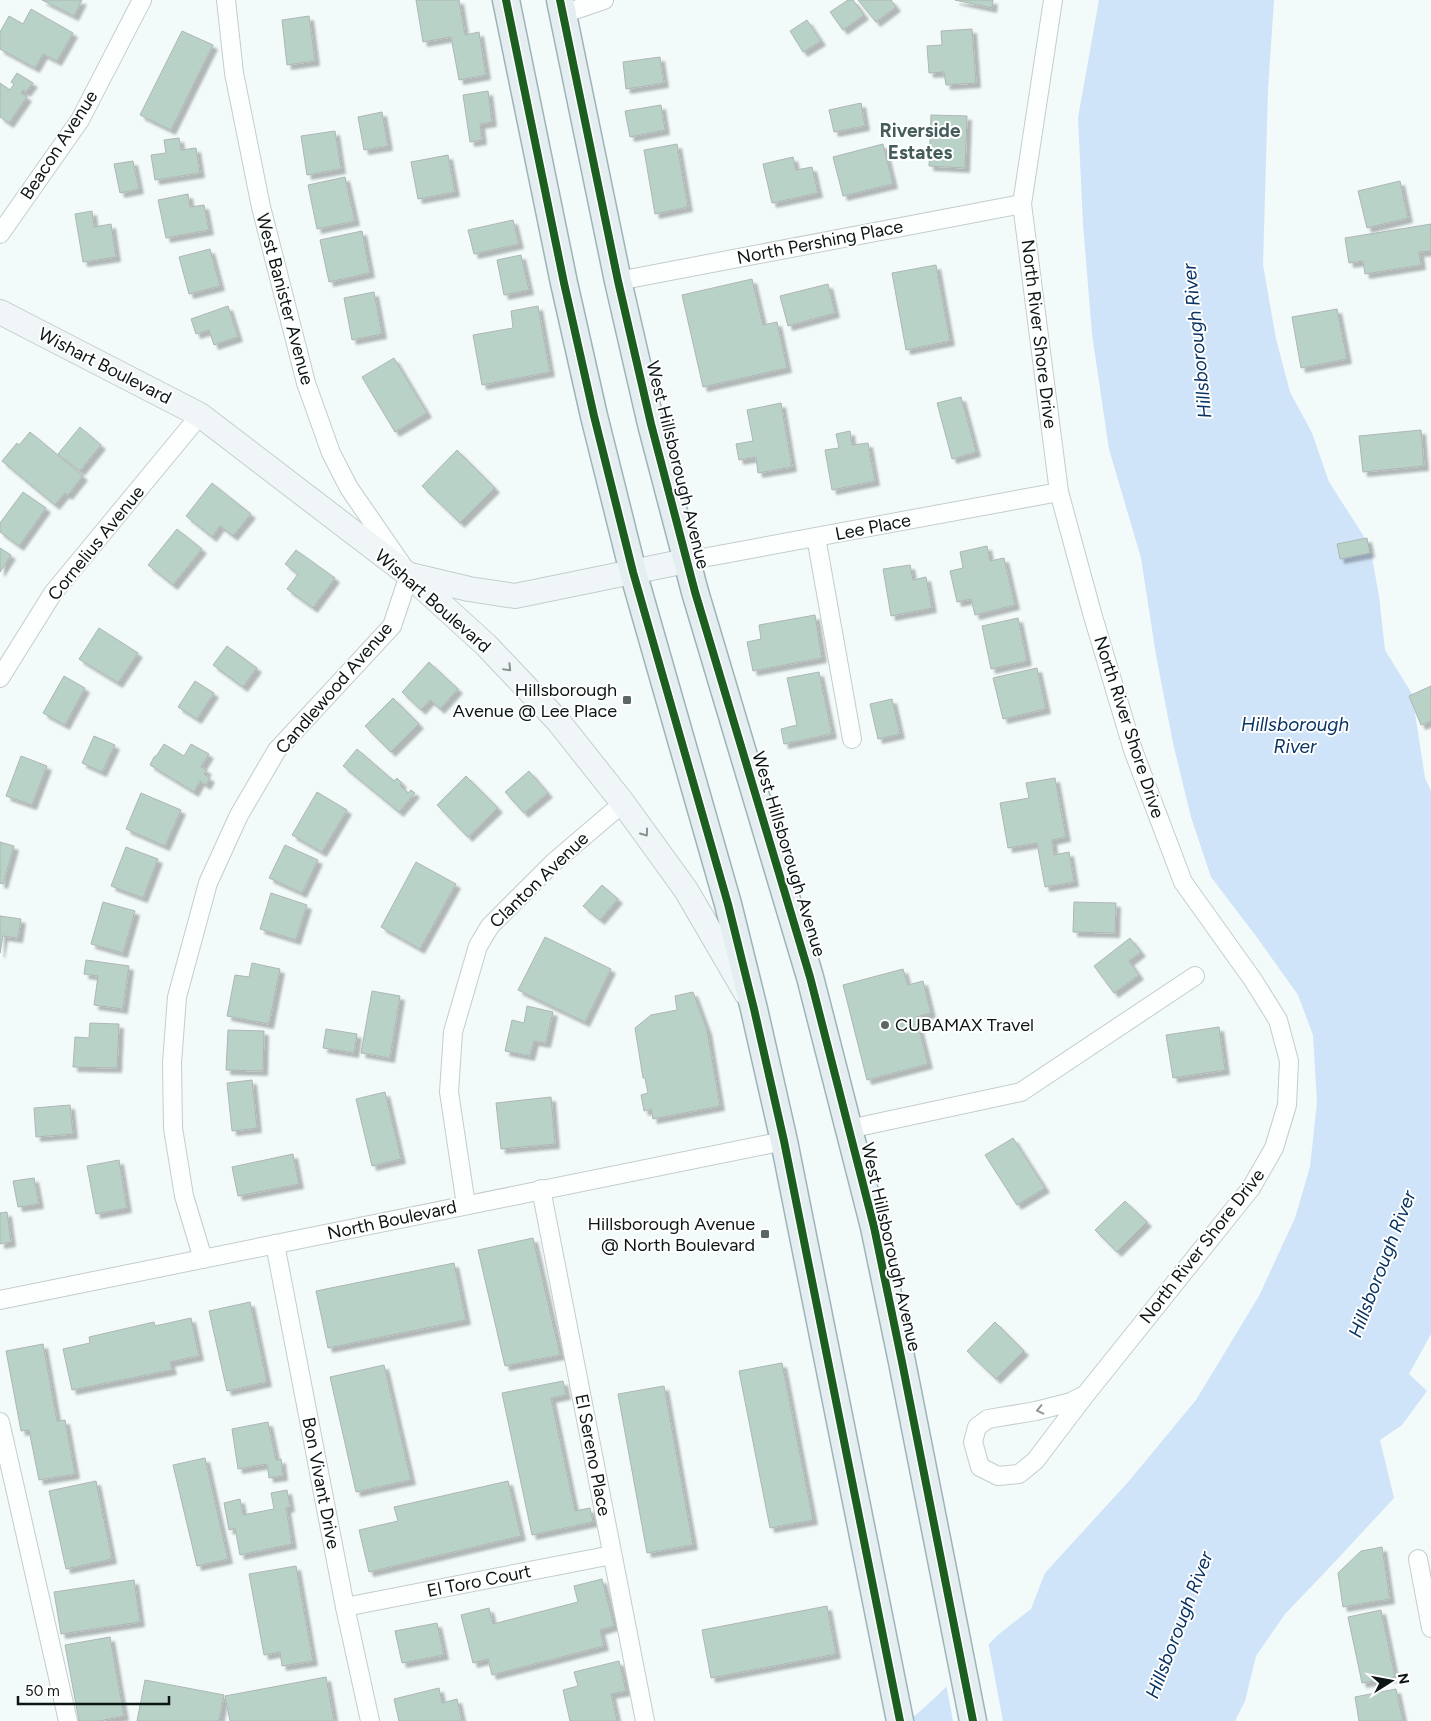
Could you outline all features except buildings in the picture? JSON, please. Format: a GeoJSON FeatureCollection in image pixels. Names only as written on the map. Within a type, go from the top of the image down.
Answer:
{"type":"FeatureCollection","features":[{"type":"Feature","properties":{"kind":"main road"},"geometry":{"type":"LineString","coordinates":[[506,0],[564,283],[633,572],[728,904],[754,1009],[784,1141],[900,1721]]}},
{"type":"Feature","properties":{"kind":"main road","name":"West Hillsborough Avenue"},"geometry":{"type":"LineString","coordinates":[[562,7],[618,281],[647,407],[686,561],[810,977],[874,1227],[973,1721]]}},
{"type":"Feature","properties":{"kind":"street","name":"Beacon Avenue"},"geometry":{"type":"LineString","coordinates":[[0,234],[80,120],[142,0]]}},
{"type":"Feature","properties":{"kind":"street","name":"West Banister Avenue"},"geometry":{"type":"LineString","coordinates":[[226,0],[234,73],[261,206],[306,383],[331,453],[348,488],[409,575]]}},
{"type":"Feature","properties":{"kind":"street"},"geometry":{"type":"LineString","coordinates":[[562,7],[604,0]]}},
{"type":"Feature","properties":{"kind":"street","name":"North River Shore Drive"},"geometry":{"type":"LineString","coordinates":[[1053,0],[1022,204],[1059,492],[1092,613],[1133,750],[1183,882],[1253,980],[1278,1020],[1289,1061],[1287,1105],[1282,1122],[1274,1148],[1251,1188],[1086,1394],[1035,1461],[1019,1474],[998,1476],[980,1466],[973,1442],[977,1427],[988,1419],[1036,1411],[1071,1402],[1086,1394]]}},
{"type":"Feature","properties":{"kind":"street","name":"North Pershing Place"},"geometry":{"type":"LineString","coordinates":[[618,281],[1022,204]]}},
{"type":"Feature","properties":{"kind":"street","name":"Wishart Boulevard"},"geometry":{"type":"LineString","coordinates":[[0,312],[200,415],[409,575],[486,646],[558,720],[623,803],[686,890],[754,1009]]}},
{"type":"Feature","properties":{"kind":"street","name":"Cornelius Avenue"},"geometry":{"type":"LineString","coordinates":[[0,678],[53,593],[200,415]]}},
{"type":"Feature","properties":{"kind":"street","name":"Lee Place"},"geometry":{"type":"LineString","coordinates":[[686,561],[1059,492]]}},
{"type":"Feature","properties":{"kind":"street"},"geometry":{"type":"LineString","coordinates":[[816,537],[852,739]]}},
{"type":"Feature","properties":{"kind":"street"},"geometry":{"type":"LineString","coordinates":[[409,575],[469,589],[514,596],[686,561]]}},
{"type":"Feature","properties":{"kind":"street","name":"Candlewood Avenue"},"geometry":{"type":"LineString","coordinates":[[203,1259],[184,1196],[173,1128],[172,1062],[177,997],[208,883],[239,815],[277,750],[392,626],[409,575]]}},
{"type":"Feature","properties":{"kind":"street","name":"Clanton Avenue"},"geometry":{"type":"LineString","coordinates":[[466,1205],[449,1092],[453,1032],[478,946],[490,926],[554,862],[623,803]]}},
{"type":"Feature","properties":{"kind":"street"},"geometry":{"type":"LineString","coordinates":[[849,1129],[1020,1092],[1196,976]]}},
{"type":"Feature","properties":{"kind":"street","name":"North Boulevard"},"geometry":{"type":"LineString","coordinates":[[0,1300],[784,1141]]}},
{"type":"Feature","properties":{"kind":"street","name":"El Sereno Place"},"geometry":{"type":"LineString","coordinates":[[542,1189],[645,1721]]}},
{"type":"Feature","properties":{"kind":"street","name":"Bon Vivant Drive"},"geometry":{"type":"LineString","coordinates":[[275,1244],[345,1608],[370,1721]]}},
{"type":"Feature","properties":{"kind":"street"},"geometry":{"type":"LineString","coordinates":[[0,1422],[68,1721]]}},
{"type":"Feature","properties":{"kind":"street","name":"El Toro Court"},"geometry":{"type":"LineString","coordinates":[[345,1608],[612,1555]]}},
{"type":"Feature","properties":{"kind":"street"},"geometry":{"type":"LineString","coordinates":[[1418,1559],[1431,1628]]}},
{"type":"Feature","properties":{"kind":"water","name":"Hillsborough River"},"geometry":{"type":"Polygon","coordinates":[[[1099,0],[1274,0],[1268,89],[1263,265],[1276,339],[1290,392],[1312,433],[1329,482],[1370,546],[1379,596],[1385,650],[1412,694],[1425,778],[1431,791],[1431,1334],[1409,1374],[1427,1391],[1402,1425],[1380,1440],[1394,1498],[1285,1614],[1256,1656],[1245,1701],[1235,1721],[909,1721],[999,1634],[1031,1609],[1045,1573],[1129,1481],[1196,1400],[1259,1296],[1295,1218],[1310,1167],[1317,1102],[1313,1035],[1298,995],[1211,877],[1191,817],[1173,743],[1156,655],[1141,558],[1109,449],[1092,334],[1083,224],[1078,118],[1099,0]]]}},
{"type":"Feature","properties":{"kind":"pier"},"geometry":{"type":"Polygon","coordinates":[[[988,1641],[1003,1721],[953,1721],[946,1684],[988,1641]]]}},
{"type":"Feature","properties":{"kind":"cycle path"},"geometry":{"type":"LineString","coordinates":[[506,0],[564,283],[594,416],[633,572],[728,904],[754,1009],[784,1141],[900,1721]]}},
{"type":"Feature","properties":{"kind":"cycle path"},"geometry":{"type":"LineString","coordinates":[[560,0],[618,281],[651,424],[695,592],[810,977],[874,1227],[973,1721]]}},
{"type":"Feature","properties":{"kind":"place","name":"Hillsborough Avenue @ Lee Place"},"geometry":{"type":"Point","coordinates":[627,700]}},
{"type":"Feature","properties":{"kind":"place","name":"CUBAMAX Travel"},"geometry":{"type":"Point","coordinates":[885,1025]}},
{"type":"Feature","properties":{"kind":"place","name":"Hillsborough Avenue @ North Boulevard"},"geometry":{"type":"Point","coordinates":[765,1234]}},
{"type":"Feature","properties":{"kind":"district","name":"Riverside Estates"},"geometry":{"type":"Point","coordinates":[920,141]}}]}
